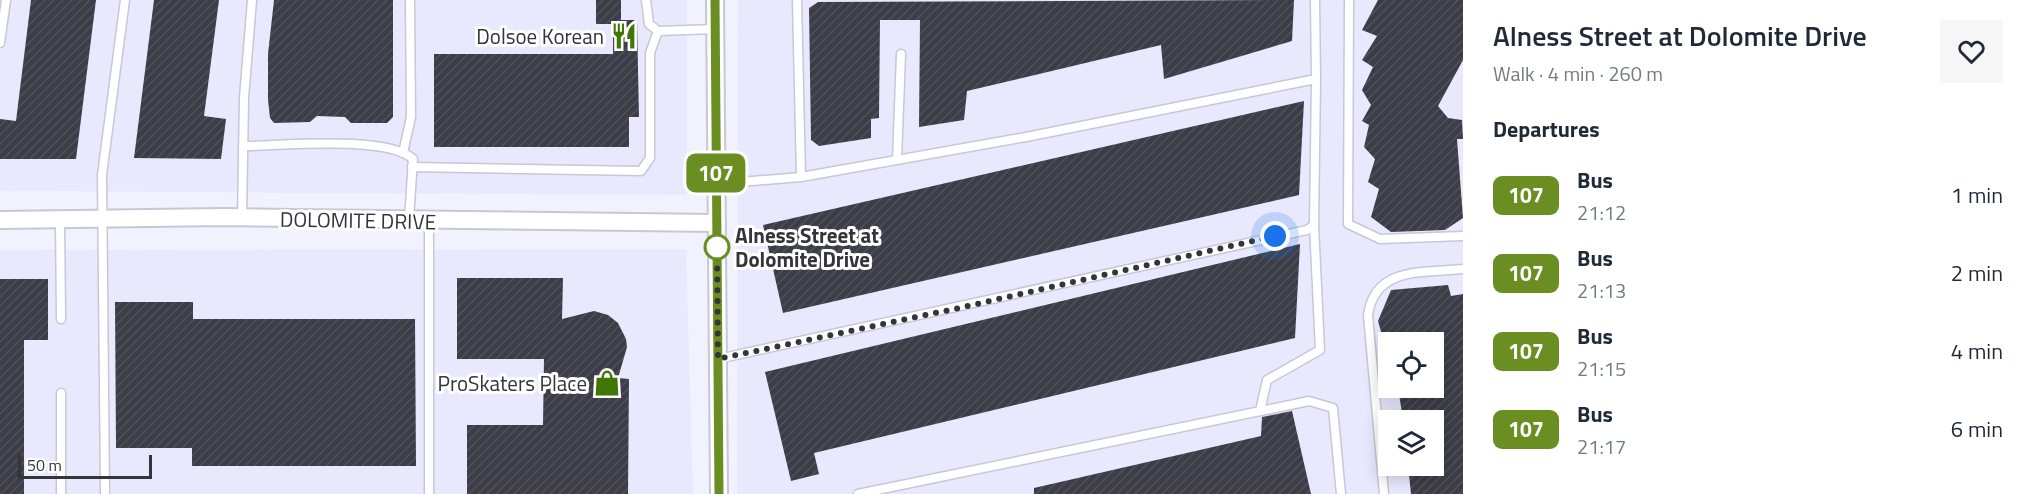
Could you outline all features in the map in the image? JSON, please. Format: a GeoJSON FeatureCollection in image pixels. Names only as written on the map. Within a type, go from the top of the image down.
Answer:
{"type":"FeatureCollection","features":[{"type":"Feature","properties":{"kind":"street"},"geometry":{"type":"LineString","coordinates":[[715,0],[719,494]]}},
{"type":"Feature","properties":{"kind":"street","name":"DOLOMITE DRIVE"},"geometry":{"type":"LineString","coordinates":[[0,220],[242,218],[717,223]]}},
{"type":"Feature","properties":{"kind":"lane"},"geometry":{"type":"LineString","coordinates":[[0,43],[6,0]]}},
{"type":"Feature","properties":{"kind":"lane"},"geometry":{"type":"LineString","coordinates":[[105,494],[102,175],[125,0]]}},
{"type":"Feature","properties":{"kind":"lane"},"geometry":{"type":"LineString","coordinates":[[242,218],[244,98],[252,0]]}},
{"type":"Feature","properties":{"kind":"lane"},"geometry":{"type":"LineString","coordinates":[[403,153],[411,117],[410,0]]}},
{"type":"Feature","properties":{"kind":"lane"},"geometry":{"type":"LineString","coordinates":[[646,0],[650,24],[657,32]]}},
{"type":"Feature","properties":{"kind":"lane"},"geometry":{"type":"LineString","coordinates":[[797,0],[801,177]]}},
{"type":"Feature","properties":{"kind":"lane"},"geometry":{"type":"LineString","coordinates":[[1260,411],[1267,380],[1320,350],[1314,225],[1315,0]]}},
{"type":"Feature","properties":{"kind":"lane"},"geometry":{"type":"LineString","coordinates":[[1349,0],[1348,224],[1380,239],[1463,236]]}},
{"type":"Feature","properties":{"kind":"lane"},"geometry":{"type":"LineString","coordinates":[[657,32],[716,29]]}},
{"type":"Feature","properties":{"kind":"lane"},"geometry":{"type":"LineString","coordinates":[[412,167],[640,171],[650,158],[650,53],[657,32]]}},
{"type":"Feature","properties":{"kind":"lane"},"geometry":{"type":"LineString","coordinates":[[897,160],[901,54]]}},
{"type":"Feature","properties":{"kind":"lane"},"geometry":{"type":"LineString","coordinates":[[716,184],[801,177],[1026,137],[1316,79]]}},
{"type":"Feature","properties":{"kind":"lane"},"geometry":{"type":"LineString","coordinates":[[243,146],[375,144],[403,153],[413,159],[409,220]]}},
{"type":"Feature","properties":{"kind":"lane"},"geometry":{"type":"LineString","coordinates":[[60,219],[61,319]]}},
{"type":"Feature","properties":{"kind":"lane"},"geometry":{"type":"LineString","coordinates":[[429,221],[429,494]]}},
{"type":"Feature","properties":{"kind":"lane"},"geometry":{"type":"LineString","coordinates":[[718,359],[1307,230],[1314,225]]}},
{"type":"Feature","properties":{"kind":"lane"},"geometry":{"type":"LineString","coordinates":[[1384,494],[1368,315],[1369,303],[1383,282],[1395,277],[1463,269]]}},
{"type":"Feature","properties":{"kind":"lane"},"geometry":{"type":"LineString","coordinates":[[61,393],[61,494]]}},
{"type":"Feature","properties":{"kind":"lane"},"geometry":{"type":"LineString","coordinates":[[858,494],[1309,401],[1333,408],[1341,494]]}},
{"type":"Feature","properties":{"kind":"shaded area"},"geometry":{"type":"Polygon","coordinates":[[[0,0],[687,0],[687,195],[0,191],[0,0]]]}},
{"type":"Feature","properties":{"kind":"shaded area"},"geometry":{"type":"Polygon","coordinates":[[[738,0],[1463,0],[1463,494],[737,494],[738,0]]]}},
{"type":"Feature","properties":{"kind":"shaded area"},"geometry":{"type":"Polygon","coordinates":[[[686,249],[693,494],[0,494],[0,250],[686,249]]]}},
{"type":"Feature","properties":{"kind":"building"},"geometry":{"type":"Polygon","coordinates":[[[31,0],[96,0],[76,159],[0,159],[0,119],[16,121],[31,0]]]}},
{"type":"Feature","properties":{"kind":"building"},"geometry":{"type":"Polygon","coordinates":[[[154,0],[219,0],[204,116],[226,119],[221,159],[134,158],[154,0]]]}},
{"type":"Feature","properties":{"kind":"building"},"geometry":{"type":"Polygon","coordinates":[[[274,0],[393,0],[393,117],[387,123],[351,123],[345,117],[317,116],[310,122],[274,123],[270,118],[268,100],[268,54],[274,0]]]}},
{"type":"Feature","properties":{"kind":"building"},"geometry":{"type":"Polygon","coordinates":[[[596,0],[621,0],[621,20],[637,20],[639,117],[629,117],[629,147],[434,147],[434,54],[613,54],[613,24],[596,24],[596,0]]]}},
{"type":"Feature","properties":{"kind":"building"},"geometry":{"type":"Polygon","coordinates":[[[1294,0],[1292,41],[1164,79],[1161,45],[967,91],[964,120],[919,127],[920,20],[880,20],[879,118],[871,119],[871,138],[819,146],[811,140],[809,8],[818,2],[1294,0]]]}},
{"type":"Feature","properties":{"kind":"building"},"geometry":{"type":"Polygon","coordinates":[[[1378,0],[1463,0],[1463,60],[1438,106],[1448,118],[1462,120],[1463,139],[1457,139],[1463,218],[1445,230],[1391,232],[1371,217],[1379,189],[1368,182],[1375,159],[1364,147],[1369,125],[1362,121],[1371,105],[1362,90],[1373,67],[1362,60],[1377,36],[1362,30],[1378,0]]]}},
{"type":"Feature","properties":{"kind":"building"},"geometry":{"type":"Polygon","coordinates":[[[1304,101],[1299,195],[783,313],[763,225],[1304,101]]]}},
{"type":"Feature","properties":{"kind":"building"},"geometry":{"type":"Polygon","coordinates":[[[1300,244],[1295,338],[814,453],[819,474],[791,481],[765,372],[1300,244]]]}},
{"type":"Feature","properties":{"kind":"building"},"geometry":{"type":"Polygon","coordinates":[[[457,278],[563,278],[562,319],[594,311],[608,315],[618,323],[626,339],[627,347],[618,378],[629,379],[628,494],[467,494],[467,425],[543,425],[544,359],[457,359],[457,278]]]}},
{"type":"Feature","properties":{"kind":"building"},"geometry":{"type":"Polygon","coordinates":[[[0,279],[48,279],[48,340],[24,340],[24,494],[0,494],[0,279]]]}},
{"type":"Feature","properties":{"kind":"building"},"geometry":{"type":"Polygon","coordinates":[[[1448,285],[1451,296],[1463,294],[1463,494],[1411,494],[1409,476],[1444,476],[1444,410],[1401,410],[1400,398],[1444,398],[1444,332],[1381,332],[1378,321],[1391,290],[1448,285]]]}},
{"type":"Feature","properties":{"kind":"building"},"geometry":{"type":"Polygon","coordinates":[[[115,302],[193,302],[193,319],[415,319],[416,466],[192,466],[192,448],[116,448],[115,302]]]}},
{"type":"Feature","properties":{"kind":"building"},"geometry":{"type":"Polygon","coordinates":[[[1292,411],[1311,494],[1034,494],[1034,488],[1261,436],[1262,417],[1292,411]]]}},
{"type":"Feature","properties":{"kind":"bus line","name":"107"},"geometry":{"type":"LineString","coordinates":[[715,0],[719,494]]}},
{"type":"Feature","properties":{"kind":"place","name":"Dolsoe Korean"},"geometry":{"type":"Point","coordinates":[624,36]}},
{"type":"Feature","properties":{"kind":"place","name":"Alness Street at Dolomite Drive"},"geometry":{"type":"Point","coordinates":[717,247]}},
{"type":"Feature","properties":{"kind":"place","name":"ProSkaters Place"},"geometry":{"type":"Point","coordinates":[607,383]}},
{"type":"Feature","properties":{"kind":"route"},"geometry":{"type":"LineString","coordinates":[[717,247],[717,245],[718,359],[959,308],[1275,236]]}}]}
